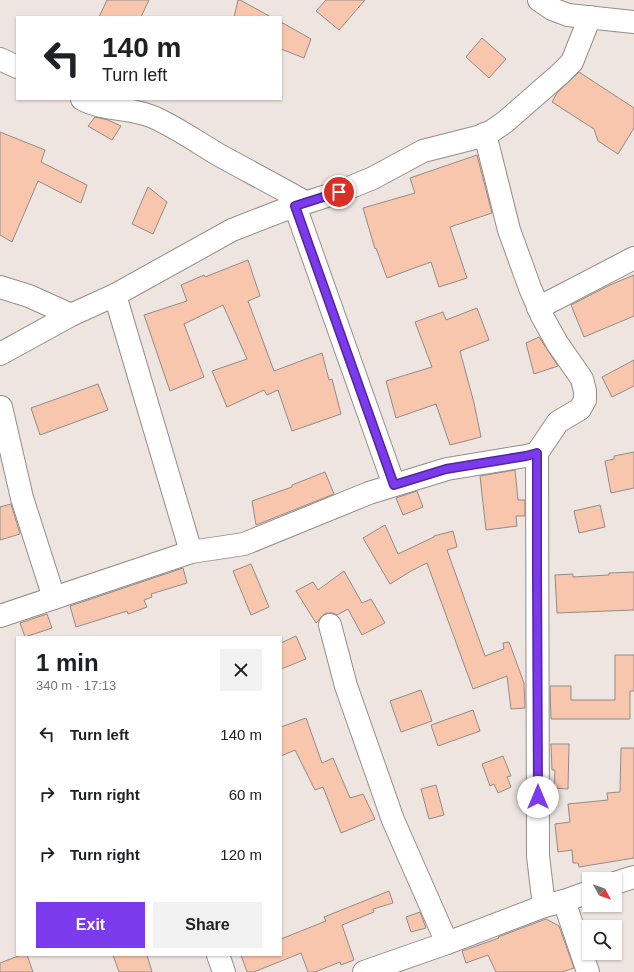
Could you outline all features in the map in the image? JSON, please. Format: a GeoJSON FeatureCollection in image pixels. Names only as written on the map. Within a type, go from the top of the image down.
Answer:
{"type":"FeatureCollection","features":[{"type":"Feature","properties":{"kind":"street"},"geometry":{"type":"LineString","coordinates":[[539,0],[552,9],[568,15],[634,22]]}},
{"type":"Feature","properties":{"kind":"street"},"geometry":{"type":"LineString","coordinates":[[0,354],[71,315],[115,295],[232,230],[300,204],[339,192],[373,178],[423,151],[478,137],[492,131],[505,122],[572,62],[590,17]]}},
{"type":"Feature","properties":{"kind":"street"},"geometry":{"type":"LineString","coordinates":[[0,60],[16,67]]}},
{"type":"Feature","properties":{"kind":"street"},"geometry":{"type":"LineString","coordinates":[[84,100],[92,104],[108,108],[139,112],[168,124],[300,204],[394,485]]}},
{"type":"Feature","properties":{"kind":"street"},"geometry":{"type":"LineString","coordinates":[[485,134],[510,230],[530,288],[538,308],[556,343],[582,379],[585,391],[585,400],[580,409],[558,422],[537,453],[538,856],[554,904],[588,972]]}},
{"type":"Feature","properties":{"kind":"street"},"geometry":{"type":"LineString","coordinates":[[538,308],[634,258]]}},
{"type":"Feature","properties":{"kind":"street"},"geometry":{"type":"LineString","coordinates":[[0,287],[29,296],[71,315]]}},
{"type":"Feature","properties":{"kind":"street"},"geometry":{"type":"LineString","coordinates":[[115,295],[192,552]]}},
{"type":"Feature","properties":{"kind":"street"},"geometry":{"type":"LineString","coordinates":[[1,407],[22,498],[54,598]]}},
{"type":"Feature","properties":{"kind":"street"},"geometry":{"type":"LineString","coordinates":[[0,616],[192,552],[244,544],[370,493],[446,469],[537,453]]}},
{"type":"Feature","properties":{"kind":"street"},"geometry":{"type":"LineString","coordinates":[[330,625],[346,686],[393,820],[447,943]]}},
{"type":"Feature","properties":{"kind":"street"},"geometry":{"type":"LineString","coordinates":[[622,881],[634,877]]}},
{"type":"Feature","properties":{"kind":"street"},"geometry":{"type":"LineString","coordinates":[[365,972],[582,894]]}},
{"type":"Feature","properties":{"kind":"street"},"geometry":{"type":"LineString","coordinates":[[218,956],[224,972]]}},
{"type":"Feature","properties":{"kind":"building"},"geometry":{"type":"Polygon","coordinates":[[[107,0],[149,0],[141,16],[99,16],[107,0]]]}},
{"type":"Feature","properties":{"kind":"building"},"geometry":{"type":"Polygon","coordinates":[[[238,0],[240,0],[269,16],[234,16],[238,0]]]}},
{"type":"Feature","properties":{"kind":"building"},"geometry":{"type":"Polygon","coordinates":[[[326,0],[365,0],[339,30],[316,11],[326,0]]]}},
{"type":"Feature","properties":{"kind":"building"},"geometry":{"type":"Polygon","coordinates":[[[282,23],[311,39],[304,58],[282,49],[282,23]]]}},
{"type":"Feature","properties":{"kind":"building"},"geometry":{"type":"Polygon","coordinates":[[[482,38],[506,59],[489,78],[466,57],[482,38]]]}},
{"type":"Feature","properties":{"kind":"building"},"geometry":{"type":"Polygon","coordinates":[[[579,72],[634,108],[634,128],[618,154],[598,141],[594,129],[552,102],[557,93],[579,72]]]}},
{"type":"Feature","properties":{"kind":"building"},"geometry":{"type":"Polygon","coordinates":[[[95,117],[108,120],[121,126],[112,140],[88,126],[95,117]]]}},
{"type":"Feature","properties":{"kind":"building"},"geometry":{"type":"Polygon","coordinates":[[[0,132],[45,150],[41,162],[87,185],[81,203],[38,181],[12,242],[0,235],[0,132]]]}},
{"type":"Feature","properties":{"kind":"building"},"geometry":{"type":"Polygon","coordinates":[[[477,155],[492,213],[450,227],[467,278],[439,287],[431,262],[387,278],[376,248],[375,249],[363,208],[415,193],[410,178],[477,155]]]}},
{"type":"Feature","properties":{"kind":"building"},"geometry":{"type":"Polygon","coordinates":[[[148,187],[167,202],[153,234],[132,224],[148,187]]]}},
{"type":"Feature","properties":{"kind":"building"},"geometry":{"type":"Polygon","coordinates":[[[248,260],[260,296],[248,301],[274,371],[322,353],[329,380],[332,379],[341,414],[292,431],[278,390],[267,395],[264,390],[227,407],[212,371],[247,359],[223,305],[184,324],[204,377],[170,391],[144,315],[187,301],[181,285],[204,275],[205,277],[248,260]]]}},
{"type":"Feature","properties":{"kind":"building"},"geometry":{"type":"Polygon","coordinates":[[[634,275],[634,316],[584,337],[571,305],[610,285],[634,275]]]}},
{"type":"Feature","properties":{"kind":"building"},"geometry":{"type":"Polygon","coordinates":[[[477,308],[489,340],[460,351],[474,403],[481,437],[450,445],[436,404],[396,418],[386,381],[432,367],[415,322],[443,312],[446,320],[477,308]]]}},
{"type":"Feature","properties":{"kind":"building"},"geometry":{"type":"Polygon","coordinates":[[[539,337],[558,366],[534,374],[526,343],[539,337]]]}},
{"type":"Feature","properties":{"kind":"building"},"geometry":{"type":"Polygon","coordinates":[[[634,360],[634,386],[612,397],[602,377],[634,360]]]}},
{"type":"Feature","properties":{"kind":"building"},"geometry":{"type":"Polygon","coordinates":[[[98,384],[108,410],[40,435],[31,408],[98,384]]]}},
{"type":"Feature","properties":{"kind":"building"},"geometry":{"type":"Polygon","coordinates":[[[634,452],[634,488],[611,493],[605,461],[614,459],[614,456],[634,452]]]}},
{"type":"Feature","properties":{"kind":"building"},"geometry":{"type":"Polygon","coordinates":[[[515,470],[518,500],[525,500],[525,516],[516,516],[517,526],[486,530],[480,476],[515,470]]]}},
{"type":"Feature","properties":{"kind":"building"},"geometry":{"type":"Polygon","coordinates":[[[325,472],[334,494],[256,525],[252,501],[292,487],[292,485],[325,472]]]}},
{"type":"Feature","properties":{"kind":"building"},"geometry":{"type":"Polygon","coordinates":[[[417,491],[423,507],[403,515],[396,498],[417,491]]]}},
{"type":"Feature","properties":{"kind":"building"},"geometry":{"type":"Polygon","coordinates":[[[11,504],[20,534],[0,540],[0,507],[11,504]]]}},
{"type":"Feature","properties":{"kind":"building"},"geometry":{"type":"Polygon","coordinates":[[[600,505],[605,527],[579,533],[574,511],[600,505]]]}},
{"type":"Feature","properties":{"kind":"building"},"geometry":{"type":"Polygon","coordinates":[[[385,525],[398,554],[434,536],[453,531],[457,547],[447,550],[485,656],[504,649],[503,643],[509,642],[524,683],[525,708],[511,709],[507,676],[473,689],[427,563],[390,584],[363,538],[385,525]]]}},
{"type":"Feature","properties":{"kind":"building"},"geometry":{"type":"Polygon","coordinates":[[[251,564],[269,607],[251,615],[233,571],[251,564]]]}},
{"type":"Feature","properties":{"kind":"building"},"geometry":{"type":"Polygon","coordinates":[[[183,568],[187,583],[151,594],[152,597],[144,600],[147,607],[128,614],[127,611],[76,627],[70,606],[183,568]]]}},
{"type":"Feature","properties":{"kind":"building"},"geometry":{"type":"Polygon","coordinates":[[[344,571],[362,603],[371,599],[385,623],[362,635],[348,609],[337,615],[333,613],[326,613],[316,623],[296,591],[313,582],[318,590],[344,571]]]}},
{"type":"Feature","properties":{"kind":"building"},"geometry":{"type":"Polygon","coordinates":[[[634,572],[634,610],[557,613],[555,575],[573,574],[573,577],[634,572]]]}},
{"type":"Feature","properties":{"kind":"building"},"geometry":{"type":"Polygon","coordinates":[[[47,614],[52,628],[25,636],[20,623],[47,614]]]}},
{"type":"Feature","properties":{"kind":"building"},"geometry":{"type":"Polygon","coordinates":[[[296,636],[306,659],[282,669],[282,643],[296,636]]]}},
{"type":"Feature","properties":{"kind":"building"},"geometry":{"type":"Polygon","coordinates":[[[615,655],[634,655],[634,691],[630,691],[630,719],[551,719],[550,686],[571,686],[571,700],[615,700],[615,655]]]}},
{"type":"Feature","properties":{"kind":"building"},"geometry":{"type":"Polygon","coordinates":[[[421,690],[432,721],[401,732],[390,701],[421,690]]]}},
{"type":"Feature","properties":{"kind":"building"},"geometry":{"type":"Polygon","coordinates":[[[473,710],[480,731],[438,746],[431,725],[473,710]]]}},
{"type":"Feature","properties":{"kind":"building"},"geometry":{"type":"Polygon","coordinates":[[[306,718],[322,763],[333,758],[350,798],[363,794],[375,819],[341,833],[323,787],[315,790],[295,750],[282,756],[282,727],[306,718]]]}},
{"type":"Feature","properties":{"kind":"building"},"geometry":{"type":"Polygon","coordinates":[[[551,744],[569,744],[568,789],[554,788],[555,770],[552,770],[551,744]]]}},
{"type":"Feature","properties":{"kind":"building"},"geometry":{"type":"Polygon","coordinates":[[[621,748],[634,748],[634,858],[579,867],[578,863],[573,863],[572,850],[558,852],[555,824],[570,822],[568,804],[608,800],[607,793],[620,792],[621,748]]]}},
{"type":"Feature","properties":{"kind":"building"},"geometry":{"type":"Polygon","coordinates":[[[503,756],[511,776],[507,777],[511,787],[498,793],[494,784],[490,786],[482,764],[503,756]]]}},
{"type":"Feature","properties":{"kind":"building"},"geometry":{"type":"Polygon","coordinates":[[[436,785],[444,815],[429,819],[421,789],[436,785]]]}},
{"type":"Feature","properties":{"kind":"building"},"geometry":{"type":"Polygon","coordinates":[[[389,891],[393,903],[373,909],[374,912],[342,925],[354,960],[341,965],[340,962],[315,972],[308,972],[301,953],[254,972],[247,972],[241,956],[282,956],[282,939],[326,921],[324,917],[389,891]]]}},
{"type":"Feature","properties":{"kind":"building"},"geometry":{"type":"Polygon","coordinates":[[[420,912],[426,928],[411,932],[406,917],[420,912]]]}},
{"type":"Feature","properties":{"kind":"building"},"geometry":{"type":"Polygon","coordinates":[[[546,919],[559,926],[574,968],[562,972],[496,972],[488,955],[466,963],[462,951],[546,919]]]}},
{"type":"Feature","properties":{"kind":"building"},"geometry":{"type":"Polygon","coordinates":[[[18,956],[27,956],[33,972],[0,972],[0,963],[18,956]]]}},
{"type":"Feature","properties":{"kind":"building"},"geometry":{"type":"Polygon","coordinates":[[[113,956],[147,956],[152,972],[119,972],[113,956]]]}},
{"type":"Feature","properties":{"kind":"route"},"geometry":{"type":"LineString","coordinates":[[339,192],[295,206],[394,485],[446,469],[537,453],[538,797]]}}]}
